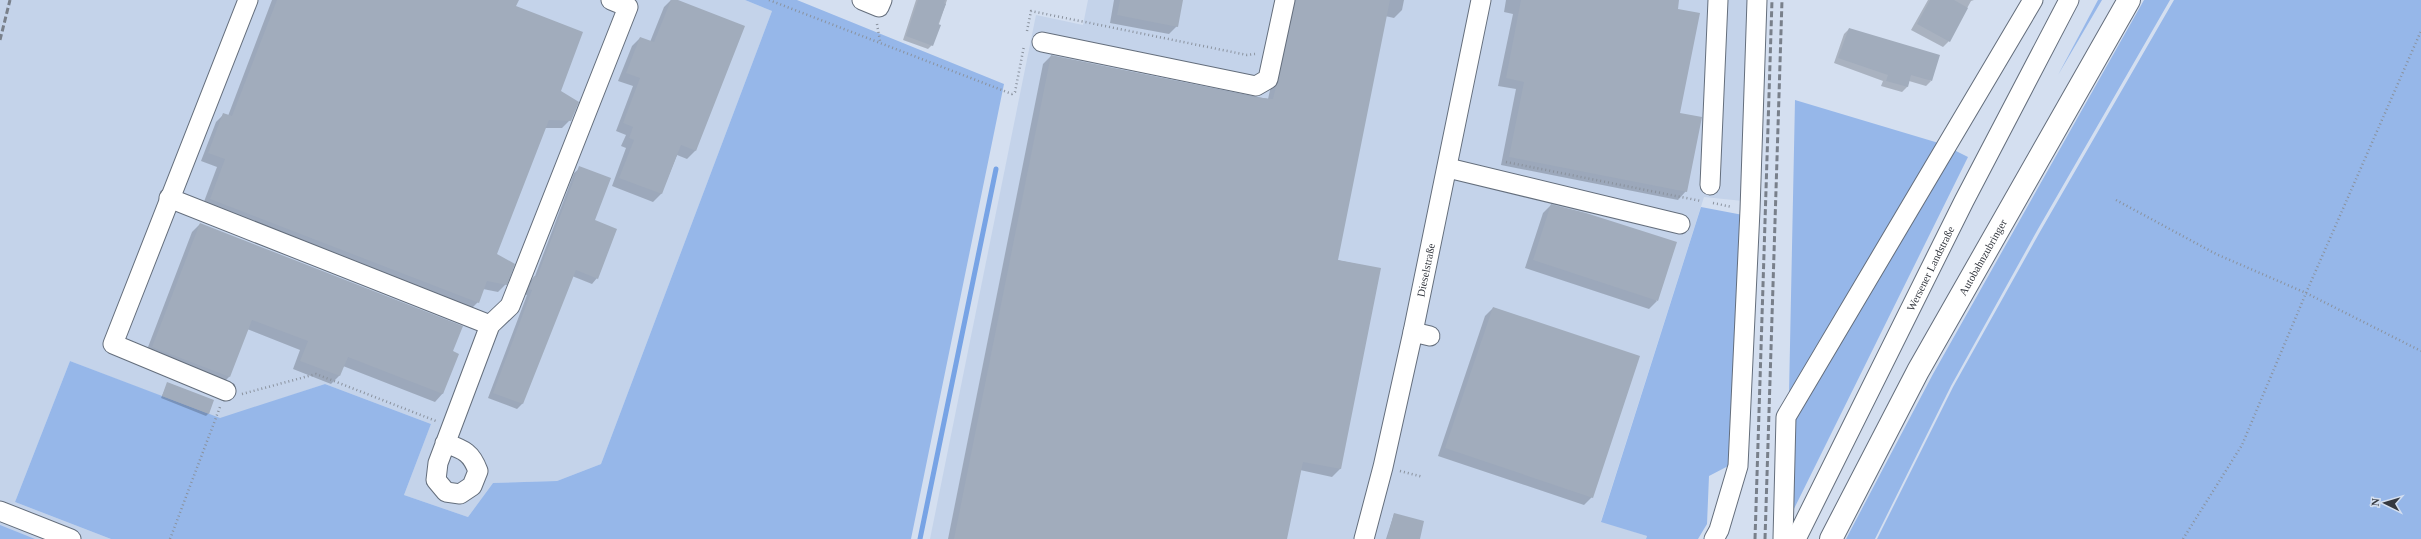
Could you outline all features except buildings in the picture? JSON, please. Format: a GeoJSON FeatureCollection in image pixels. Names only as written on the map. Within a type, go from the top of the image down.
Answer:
{"type":"FeatureCollection","features":[{"type":"Feature","properties":{"kind":"highway","name":"Autobahnzubringer"},"geometry":{"type":"LineString","coordinates":[[1831,539],[1918,371],[2129,0]]}},
{"type":"Feature","properties":{"kind":"street"},"geometry":{"type":"LineString","coordinates":[[226,391],[113,344],[169,198],[248,0]]}},
{"type":"Feature","properties":{"kind":"street"},"geometry":{"type":"LineString","coordinates":[[448,435],[490,325],[510,306],[628,7],[611,0]]}},
{"type":"Feature","properties":{"kind":"street"},"geometry":{"type":"LineString","coordinates":[[862,0],[879,6],[882,0]]}},
{"type":"Feature","properties":{"kind":"street"},"geometry":{"type":"LineString","coordinates":[[1042,42],[1256,86],[1268,79],[1285,0]]}},
{"type":"Feature","properties":{"kind":"street","name":"Dieselstraße"},"geometry":{"type":"LineString","coordinates":[[1364,539],[1383,467],[1422,334],[1448,168],[1481,0]]}},
{"type":"Feature","properties":{"kind":"street"},"geometry":{"type":"LineString","coordinates":[[1710,185],[1718,0]]}},
{"type":"Feature","properties":{"kind":"street"},"geometry":{"type":"LineString","coordinates":[[1714,539],[1720,530],[1738,466],[1750,210],[1757,0]]}},
{"type":"Feature","properties":{"kind":"street"},"geometry":{"type":"LineString","coordinates":[[1783,539],[1786,417],[2033,0]]}},
{"type":"Feature","properties":{"kind":"street","name":"Wersener Landstraße"},"geometry":{"type":"LineString","coordinates":[[1796,539],[1964,201],[2069,0]]}},
{"type":"Feature","properties":{"kind":"street"},"geometry":{"type":"LineString","coordinates":[[1448,168],[1680,224]]}},
{"type":"Feature","properties":{"kind":"street"},"geometry":{"type":"LineString","coordinates":[[169,198],[490,325]]}},
{"type":"Feature","properties":{"kind":"street"},"geometry":{"type":"LineString","coordinates":[[0,511],[71,539]]}},
{"type":"Feature","properties":{"kind":"path"},"geometry":{"type":"LineString","coordinates":[[769,0],[814,18]]}},
{"type":"Feature","properties":{"kind":"path"},"geometry":{"type":"LineString","coordinates":[[2183,539],[2242,445],[2306,293],[2421,31]]}},
{"type":"Feature","properties":{"kind":"path"},"geometry":{"type":"LineString","coordinates":[[1498,160],[1750,210]]}},
{"type":"Feature","properties":{"kind":"path"},"geometry":{"type":"LineString","coordinates":[[2116,200],[2216,254],[2306,293],[2421,351]]}},
{"type":"Feature","properties":{"kind":"path"},"geometry":{"type":"LineString","coordinates":[[170,539],[226,391],[244,394],[316,374],[448,435]]}},
{"type":"Feature","properties":{"kind":"path"},"geometry":{"type":"LineString","coordinates":[[1400,471],[1423,477]]}},
{"type":"Feature","properties":{"kind":"shaded area"},"geometry":{"type":"Polygon","coordinates":[[[0,0],[745,0],[772,11],[601,464],[557,481],[493,483],[468,517],[404,495],[431,424],[325,384],[220,419],[70,361],[15,502],[111,539],[0,539],[0,0]]]}},
{"type":"Feature","properties":{"kind":"shaded area"},"geometry":{"type":"Polygon","coordinates":[[[745,0],[797,0],[1004,84],[911,539],[111,539],[15,502],[70,361],[220,418],[325,384],[431,424],[404,495],[468,517],[493,483],[557,481],[601,464],[772,11],[745,0]]]}},
{"type":"Feature","properties":{"kind":"shaded area"},"geometry":{"type":"Polygon","coordinates":[[[1088,0],[1749,0],[1743,201],[1704,197],[1601,521],[1647,536],[1646,539],[930,539],[1036,15],[1083,25],[1088,0]]]}},
{"type":"Feature","properties":{"kind":"shaded area"},"geometry":{"type":"Polygon","coordinates":[[[2098,0],[2102,0],[2058,75],[2098,0]]]}},
{"type":"Feature","properties":{"kind":"shaded area"},"geometry":{"type":"Polygon","coordinates":[[[2144,0],[2170,0],[2038,229],[1951,386],[1875,539],[1846,539],[1933,374],[2144,0]]]}},
{"type":"Feature","properties":{"kind":"shaded area"},"geometry":{"type":"Polygon","coordinates":[[[2174,0],[2421,0],[2421,539],[1877,539],[1953,387],[2041,230],[2174,0]]]}},
{"type":"Feature","properties":{"kind":"shaded area"},"geometry":{"type":"Polygon","coordinates":[[[1795,100],[1942,144],[1789,395],[1795,100]]]}},
{"type":"Feature","properties":{"kind":"shaded area"},"geometry":{"type":"Polygon","coordinates":[[[1954,150],[1968,157],[1786,525],[1788,423],[1954,150]]]}},
{"type":"Feature","properties":{"kind":"shaded area"},"geometry":{"type":"Polygon","coordinates":[[[1701,207],[1743,215],[1732,464],[1709,476],[1707,524],[1698,539],[1646,539],[1647,536],[1601,522],[1701,207]]]}},
{"type":"Feature","properties":{"kind":"shaded area"},"geometry":{"type":"Polygon","coordinates":[[[0,525],[35,539],[0,539],[0,525]]]}},
{"type":"Feature","properties":{"kind":"waterway"},"geometry":{"type":"LineString","coordinates":[[920,539],[996,169]]}},
{"type":"Feature","properties":{"kind":"railway"},"geometry":{"type":"LineString","coordinates":[[0,40],[10,0]]}},
{"type":"Feature","properties":{"kind":"railway"},"geometry":{"type":"LineString","coordinates":[[1755,539],[1772,0]]}},
{"type":"Feature","properties":{"kind":"railway"},"geometry":{"type":"LineString","coordinates":[[1765,539],[1782,0]]}}]}
